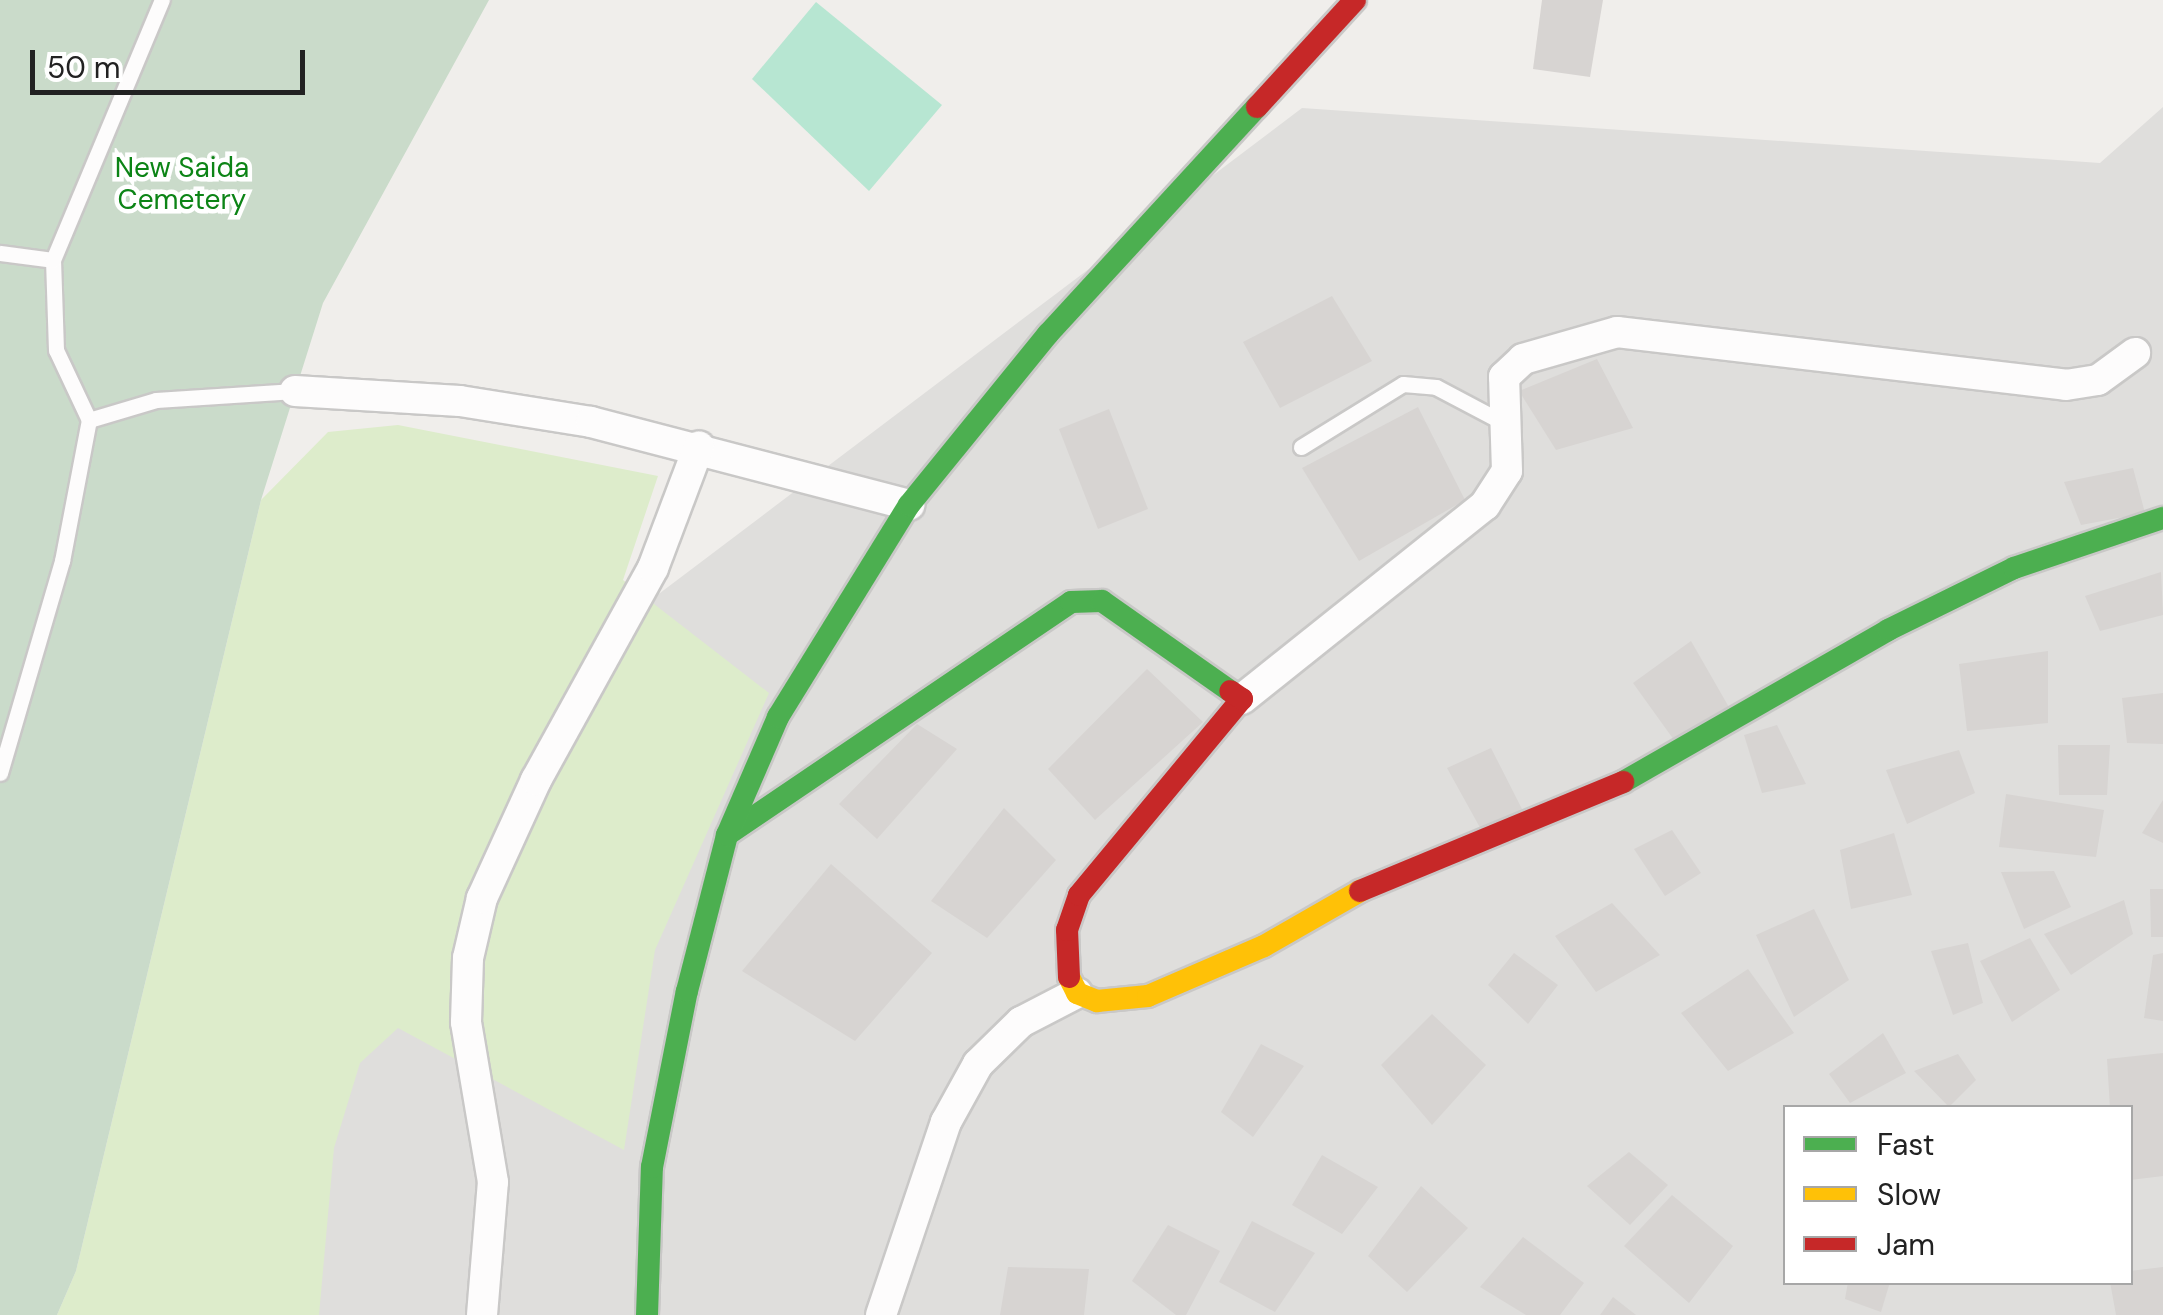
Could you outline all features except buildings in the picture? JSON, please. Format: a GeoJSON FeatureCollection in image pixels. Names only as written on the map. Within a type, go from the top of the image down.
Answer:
{"type":"FeatureCollection","features":[{"type":"Feature","properties":{"kind":"street"},"geometry":{"type":"LineString","coordinates":[[647,1315],[652,1167],[687,991],[728,835],[778,716],[909,505],[1048,334],[1355,0]]}},
{"type":"Feature","properties":{"kind":"street"},"geometry":{"type":"LineString","coordinates":[[2135,353],[2098,380],[2066,384],[1617,332],[1573,340],[1509,368],[1502,398],[1506,472],[1485,506],[1242,699],[1079,894],[1066,930],[1066,970],[1077,993],[1097,1001],[1148,996],[1264,946],[1366,888],[1637,776],[1888,630],[2014,568],[2163,518]]}},
{"type":"Feature","properties":{"kind":"street"},"geometry":{"type":"LineString","coordinates":[[296,391],[460,401],[699,446],[909,505]]}},
{"type":"Feature","properties":{"kind":"street"},"geometry":{"type":"LineString","coordinates":[[482,1315],[493,1182],[466,1022],[468,958],[482,898],[536,780],[653,568],[699,446]]}},
{"type":"Feature","properties":{"kind":"street"},"geometry":{"type":"LineString","coordinates":[[728,835],[1072,602],[1102,600],[1118,608],[1242,699]]}},
{"type":"Feature","properties":{"kind":"street"},"geometry":{"type":"LineString","coordinates":[[881,1315],[946,1122],[978,1064],[1022,1022],[1077,993]]}},
{"type":"Feature","properties":{"kind":"lane"},"geometry":{"type":"LineString","coordinates":[[0,774],[62,561],[88,420],[56,350],[52,260],[162,0]]}},
{"type":"Feature","properties":{"kind":"lane"},"geometry":{"type":"LineString","coordinates":[[0,253],[52,260]]}},
{"type":"Feature","properties":{"kind":"lane"},"geometry":{"type":"LineString","coordinates":[[1301,447],[1403,384],[1436,387],[1506,424]]}},
{"type":"Feature","properties":{"kind":"lane"},"geometry":{"type":"LineString","coordinates":[[88,420],[156,400],[296,391]]}},
{"type":"Feature","properties":{"kind":"shaded area"},"geometry":{"type":"Polygon","coordinates":[[[2163,107],[2163,1315],[240,1315],[370,812],[1302,108],[2100,163],[2163,107]]]}},
{"type":"Feature","properties":{"kind":"green space","name":"New Saida Cemetery"},"geometry":{"type":"Polygon","coordinates":[[[0,0],[489,0],[323,303],[261,500],[76,1271],[57,1315],[0,1315],[0,0]]]}},
{"type":"Feature","properties":{"kind":"green space"},"geometry":{"type":"Polygon","coordinates":[[[816,2],[942,105],[869,191],[752,79],[816,2]]]}},
{"type":"Feature","properties":{"kind":"green space"},"geometry":{"type":"Polygon","coordinates":[[[398,425],[658,476],[623,580],[769,693],[655,950],[624,1150],[398,1028],[360,1063],[334,1148],[319,1315],[57,1315],[76,1271],[261,500],[328,432],[398,425]]]}},
{"type":"Feature","properties":{"kind":"traffic: fast"},"geometry":{"type":"LineString","coordinates":[[647,1315],[652,1167],[687,991],[727,835],[778,717],[909,505],[1048,334],[1257,107]]}},
{"type":"Feature","properties":{"kind":"traffic: fast"},"geometry":{"type":"LineString","coordinates":[[1623,782],[1888,630],[2014,568],[2163,518]]}},
{"type":"Feature","properties":{"kind":"traffic: fast"},"geometry":{"type":"LineString","coordinates":[[727,835],[1071,602],[1102,601],[1230,691]]}},
{"type":"Feature","properties":{"kind":"traffic: slow"},"geometry":{"type":"LineString","coordinates":[[1069,977],[1077,993],[1097,1001],[1148,996],[1264,946],[1360,891]]}},
{"type":"Feature","properties":{"kind":"traffic: jam"},"geometry":{"type":"LineString","coordinates":[[1257,107],[1355,0]]}},
{"type":"Feature","properties":{"kind":"traffic: jam"},"geometry":{"type":"LineString","coordinates":[[1069,977],[1067,930],[1079,895],[1242,699],[1230,691]]}},
{"type":"Feature","properties":{"kind":"traffic: jam"},"geometry":{"type":"LineString","coordinates":[[1360,891],[1623,782]]}}]}
